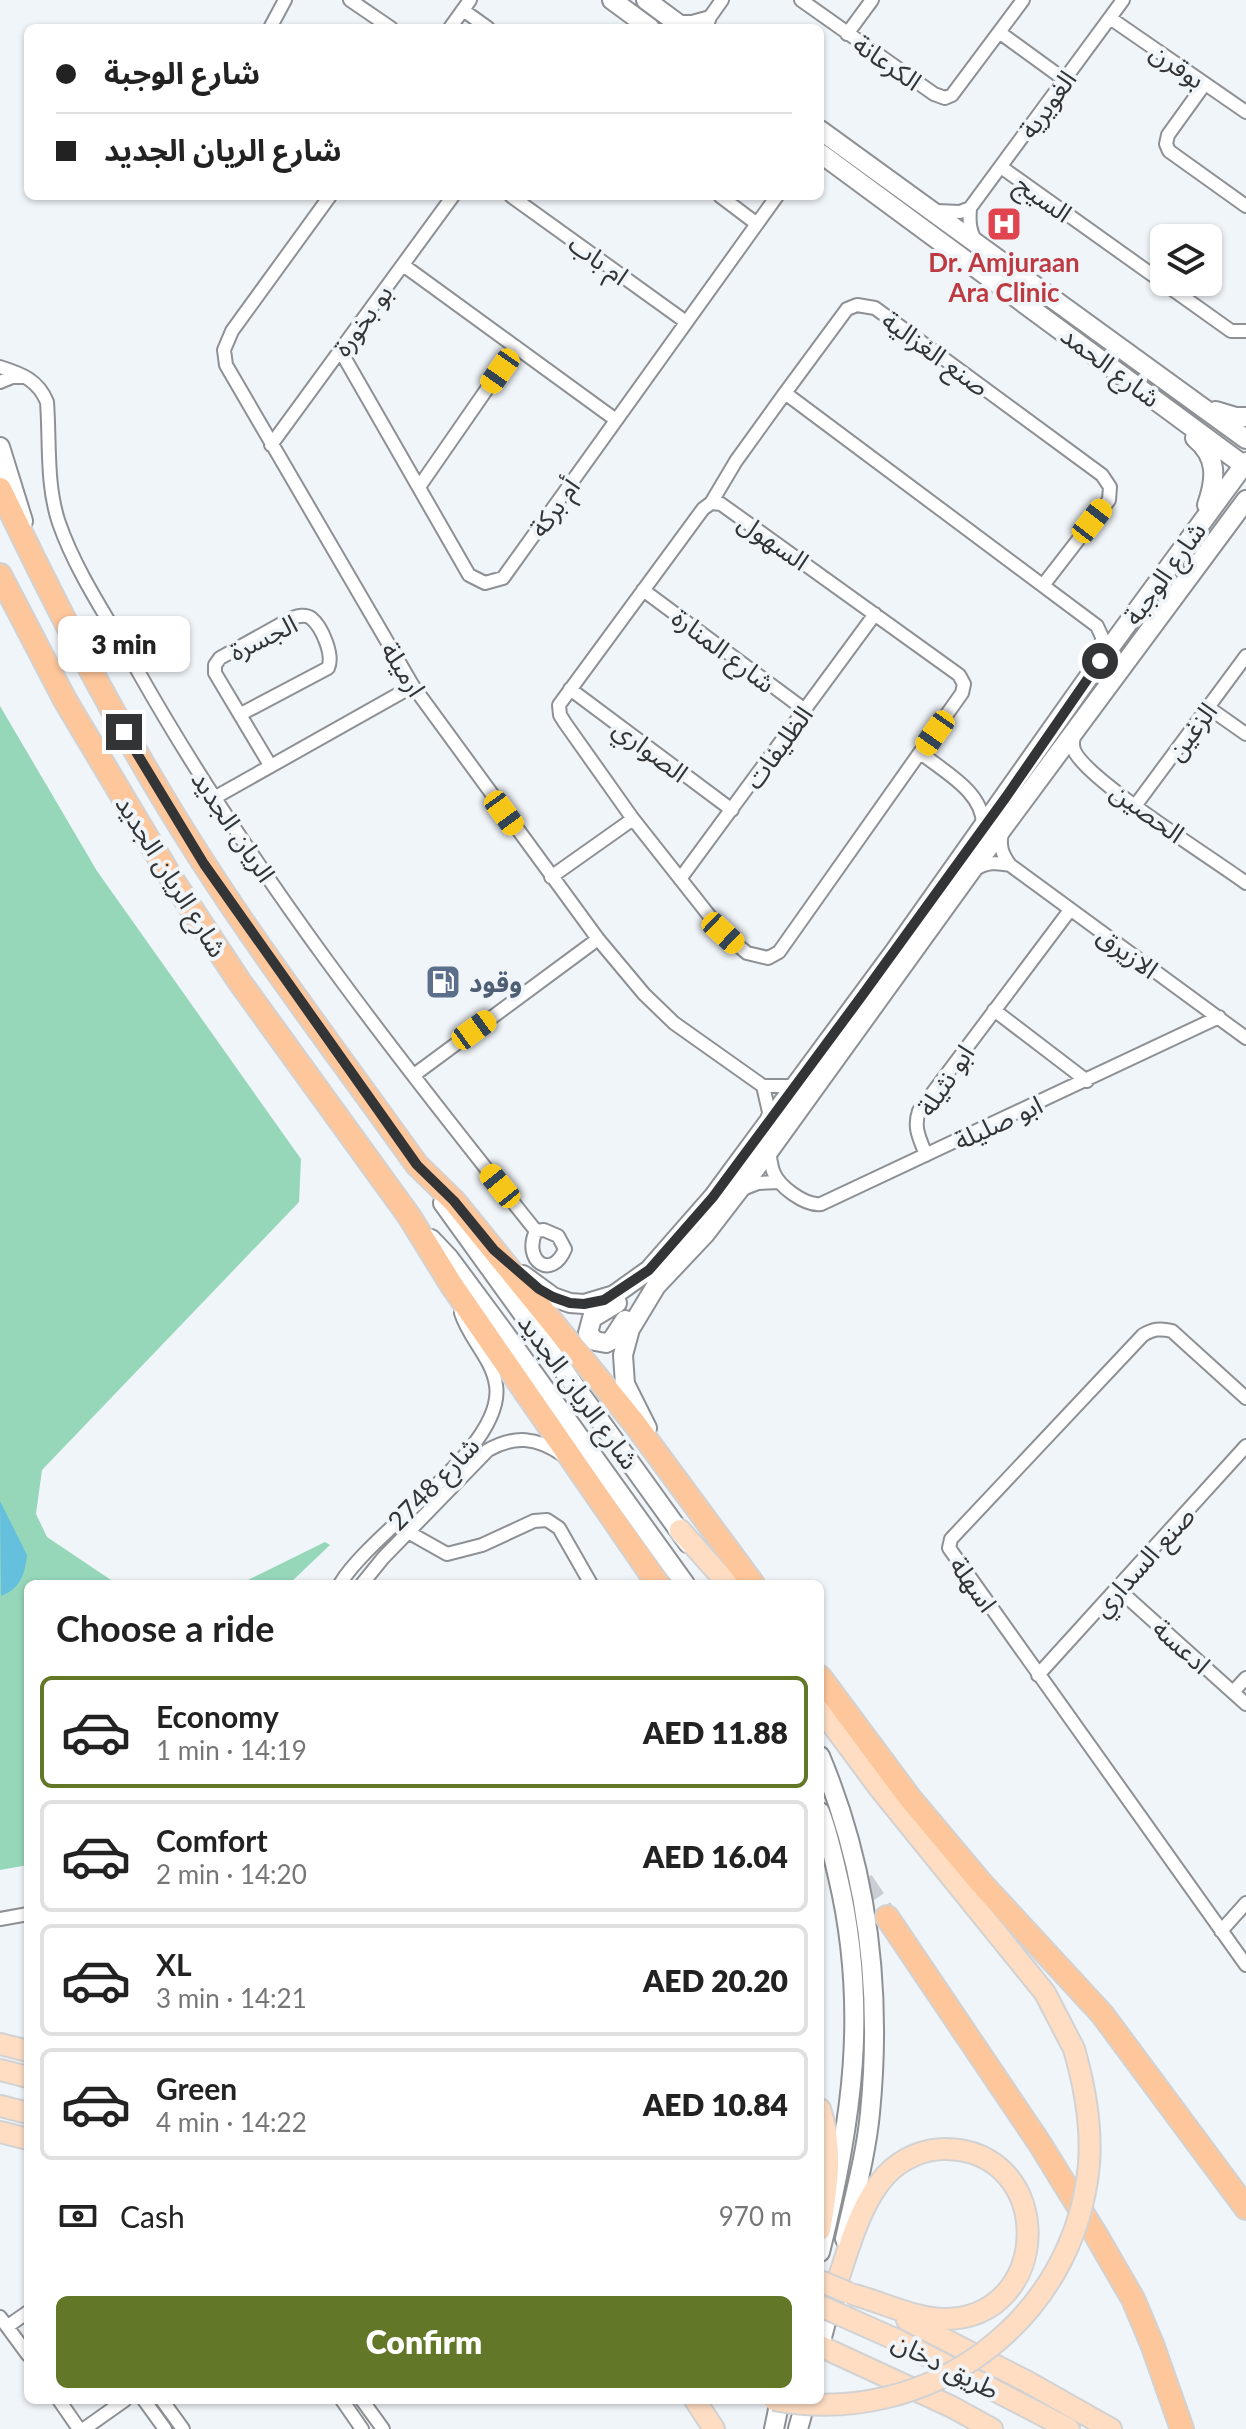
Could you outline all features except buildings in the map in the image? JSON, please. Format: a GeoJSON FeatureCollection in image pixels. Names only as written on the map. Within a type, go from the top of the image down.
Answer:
{"type":"FeatureCollection","features":[{"type":"Feature","properties":{"kind":"highway","name":"شارع الريان الجديد"},"geometry":{"type":"LineString","coordinates":[[0,489],[96,683],[188,838],[417,1165]]}},
{"type":"Feature","properties":{"kind":"highway","name":"شارع الريان الجديد"},"geometry":{"type":"LineString","coordinates":[[0,575],[65,700],[173,881],[239,981],[409,1216]]}},
{"type":"Feature","properties":{"kind":"highway"},"geometry":{"type":"LineString","coordinates":[[417,1165],[454,1201],[635,1424],[750,1580]]}},
{"type":"Feature","properties":{"kind":"highway"},"geometry":{"type":"LineString","coordinates":[[409,1216],[451,1284],[655,1580]]}},
{"type":"Feature","properties":{"kind":"highway"},"geometry":{"type":"LineString","coordinates":[[824,1682],[909,1797],[982,1884],[1102,2014],[1246,2208]]}},
{"type":"Feature","properties":{"kind":"highway"},"geometry":{"type":"LineString","coordinates":[[887,1917],[1040,2144],[1133,2299],[1182,2429]]}},
{"type":"Feature","properties":{"kind":"main road"},"geometry":{"type":"LineString","coordinates":[[680,1530],[724,1580]]}},
{"type":"Feature","properties":{"kind":"main road"},"geometry":{"type":"LineString","coordinates":[[810,2404],[837,2407],[900,2397],[964,2368],[989,2350],[1025,2314],[1057,2270],[1078,2217],[1086,2184],[1090,2127],[1087,2100],[1074,2049],[1045,1993],[880,1789],[824,1713]]}},
{"type":"Feature","properties":{"kind":"main road"},"geometry":{"type":"LineString","coordinates":[[0,2044],[24,2050]]}},
{"type":"Feature","properties":{"kind":"main road"},"geometry":{"type":"LineString","coordinates":[[0,2070],[24,2076]]}},
{"type":"Feature","properties":{"kind":"main road"},"geometry":{"type":"LineString","coordinates":[[0,2106],[24,2112]]}},
{"type":"Feature","properties":{"kind":"main road"},"geometry":{"type":"LineString","coordinates":[[824,2129],[828,2149],[824,2207]]}},
{"type":"Feature","properties":{"kind":"main road"},"geometry":{"type":"LineString","coordinates":[[0,2132],[24,2138]]}},
{"type":"Feature","properties":{"kind":"main road"},"geometry":{"type":"LineString","coordinates":[[953,2149],[975,2154],[989,2161],[1007,2177],[1024,2204],[1028,2243],[1022,2268],[994,2303],[973,2313],[941,2319],[835,2294],[868,2199],[887,2174],[903,2161],[926,2151],[953,2149]]}},
{"type":"Feature","properties":{"kind":"main road"},"geometry":{"type":"LineString","coordinates":[[835,2294],[1026,2381],[1111,2429]]}},
{"type":"Feature","properties":{"kind":"main road","name":"طريق دخان"},"geometry":{"type":"LineString","coordinates":[[835,2294],[843,2316],[922,2352],[1069,2429]]}},
{"type":"Feature","properties":{"kind":"main road","name":"طريق دخان"},"geometry":{"type":"LineString","coordinates":[[824,2348],[952,2407],[992,2429]]}},
{"type":"Feature","properties":{"kind":"main road"},"geometry":{"type":"LineString","coordinates":[[698,2404],[714,2429]]}},
{"type":"Feature","properties":{"kind":"street"},"geometry":{"type":"LineString","coordinates":[[272,24],[285,0]]}},
{"type":"Feature","properties":{"kind":"street"},"geometry":{"type":"LineString","coordinates":[[350,0],[385,24]]}},
{"type":"Feature","properties":{"kind":"street"},"geometry":{"type":"LineString","coordinates":[[612,0],[645,24]]}},
{"type":"Feature","properties":{"kind":"street"},"geometry":{"type":"LineString","coordinates":[[646,0],[679,24]]}},
{"type":"Feature","properties":{"kind":"street"},"geometry":{"type":"LineString","coordinates":[[684,24],[708,22],[722,0]]}},
{"type":"Feature","properties":{"kind":"street","name":"الكرعانة"},"geometry":{"type":"LineString","coordinates":[[801,0],[934,94],[945,98],[952,95],[1023,0]]}},
{"type":"Feature","properties":{"kind":"street"},"geometry":{"type":"LineString","coordinates":[[847,34],[872,0]]}},
{"type":"Feature","properties":{"kind":"street","name":"الغويرية"},"geometry":{"type":"LineString","coordinates":[[970,208],[1123,0]]}},
{"type":"Feature","properties":{"kind":"street"},"geometry":{"type":"LineString","coordinates":[[453,24],[467,5],[484,24]]}},
{"type":"Feature","properties":{"kind":"street","name":"بوقرن"},"geometry":{"type":"LineString","coordinates":[[1110,18],[1246,112]]}},
{"type":"Feature","properties":{"kind":"street"},"geometry":{"type":"LineString","coordinates":[[999,32],[1065,80]]}},
{"type":"Feature","properties":{"kind":"street"},"geometry":{"type":"LineString","coordinates":[[1204,85],[1168,135],[1166,144],[1169,151],[1246,206]]}},
{"type":"Feature","properties":{"kind":"street","name":"شارع الحمد"},"geometry":{"type":"LineString","coordinates":[[824,133],[1246,439]]}},
{"type":"Feature","properties":{"kind":"street","name":"شارع الحمد"},"geometry":{"type":"LineString","coordinates":[[825,159],[1246,463]]}},
{"type":"Feature","properties":{"kind":"street","name":"السيج"},"geometry":{"type":"LineString","coordinates":[[1001,167],[1231,331],[1246,331]]}},
{"type":"Feature","properties":{"kind":"street","name":"ارميلة"},"geometry":{"type":"LineString","coordinates":[[327,200],[232,331],[224,350],[226,365],[413,686],[551,877],[598,939],[667,1017],[763,1086]]}},
{"type":"Feature","properties":{"kind":"street","name":"بو بخورة"},"geometry":{"type":"LineString","coordinates":[[271,445],[450,200]]}},
{"type":"Feature","properties":{"kind":"street","name":"ام باب"},"geometry":{"type":"LineString","coordinates":[[517,200],[686,322]]}},
{"type":"Feature","properties":{"kind":"street"},"geometry":{"type":"LineString","coordinates":[[725,200],[757,224]]}},
{"type":"Feature","properties":{"kind":"street","name":"أم بركة"},"geometry":{"type":"LineString","coordinates":[[340,350],[469,575],[485,583],[503,578],[774,200]]}},
{"type":"Feature","properties":{"kind":"street"},"geometry":{"type":"LineString","coordinates":[[927,209],[948,213],[970,208],[972,235],[979,246]]}},
{"type":"Feature","properties":{"kind":"street"},"geometry":{"type":"LineString","coordinates":[[403,265],[616,420]]}},
{"type":"Feature","properties":{"kind":"street","name":"صنع الغزالية"},"geometry":{"type":"LineString","coordinates":[[785,393],[847,309],[865,305],[875,308],[1102,475],[1110,487],[1109,500],[1044,584]]}},
{"type":"Feature","properties":{"kind":"street"},"geometry":{"type":"LineString","coordinates":[[1082,345],[1106,354],[1246,463]]}},
{"type":"Feature","properties":{"kind":"street"},"geometry":{"type":"LineString","coordinates":[[419,487],[516,347]]}},
{"type":"Feature","properties":{"kind":"street"},"geometry":{"type":"LineString","coordinates":[[0,367],[27,376]]}},
{"type":"Feature","properties":{"kind":"street"},"geometry":{"type":"LineString","coordinates":[[0,382],[27,376]]}},
{"type":"Feature","properties":{"kind":"street","name":"الريان الجديد"},"geometry":{"type":"LineString","coordinates":[[27,376],[37,385],[47,402],[51,482],[59,522],[173,732],[277,889],[414,1075],[536,1231]]}},
{"type":"Feature","properties":{"kind":"street"},"geometry":{"type":"LineString","coordinates":[[711,503],[736,461],[785,393],[1097,626],[1102,637],[1100,661]]}},
{"type":"Feature","properties":{"kind":"street"},"geometry":{"type":"LineString","coordinates":[[1155,399],[1167,414],[1203,444],[1214,461],[1214,484],[1199,526]]}},
{"type":"Feature","properties":{"kind":"street"},"geometry":{"type":"LineString","coordinates":[[1196,401],[1221,413],[1246,417]]}},
{"type":"Feature","properties":{"kind":"street","name":"شارع الريان الجديد"},"geometry":{"type":"LineString","coordinates":[[0,447],[20,509],[29,551]]}},
{"type":"Feature","properties":{"kind":"street","name":"شارع الوجبة"},"geometry":{"type":"LineString","coordinates":[[680,1486],[668,1458],[631,1400],[623,1369],[626,1339],[653,1278],[982,830],[1100,661],[1246,463]]}},
{"type":"Feature","properties":{"kind":"street"},"geometry":{"type":"LineString","coordinates":[[1123,667],[1127,649],[1246,486]]}},
{"type":"Feature","properties":{"kind":"street","name":"شارع الوجبة"},"geometry":{"type":"LineString","coordinates":[[494,1250],[539,1289],[570,1303],[584,1304],[604,1300],[653,1278],[705,1234],[1246,500]]}},
{"type":"Feature","properties":{"kind":"street","name":"السهول"},"geometry":{"type":"LineString","coordinates":[[711,503],[721,504],[959,675],[964,684],[962,693],[921,753],[779,952],[768,958],[747,953],[723,933],[633,819],[560,715],[559,705],[643,590],[703,509],[711,503]]}},
{"type":"Feature","properties":{"kind":"street"},"geometry":{"type":"LineString","coordinates":[[1218,538],[1246,519]]}},
{"type":"Feature","properties":{"kind":"street","name":"شارع المنارة"},"geometry":{"type":"LineString","coordinates":[[643,590],[805,710]]}},
{"type":"Feature","properties":{"kind":"street","name":"الظليفات"},"geometry":{"type":"LineString","coordinates":[[680,879],[875,614]]}},
{"type":"Feature","properties":{"kind":"street","name":"الجسرة"},"geometry":{"type":"LineString","coordinates":[[241,714],[328,668],[332,660],[331,651],[312,619],[302,615],[292,618],[220,658],[215,665],[215,673],[270,765]]}},
{"type":"Feature","properties":{"kind":"street"},"geometry":{"type":"LineString","coordinates":[[1097,626],[1128,623]]}},
{"type":"Feature","properties":{"kind":"street","name":"الزغين"},"geometry":{"type":"LineString","coordinates":[[1135,806],[1246,656]]}},
{"type":"Feature","properties":{"kind":"street"},"geometry":{"type":"LineString","coordinates":[[214,798],[413,686]]}},
{"type":"Feature","properties":{"kind":"street","name":"الصواري"},"geometry":{"type":"LineString","coordinates":[[570,689],[732,810]]}},
{"type":"Feature","properties":{"kind":"street"},"geometry":{"type":"LineString","coordinates":[[1209,708],[1246,734]]}},
{"type":"Feature","properties":{"kind":"street","name":"الحصين"},"geometry":{"type":"LineString","coordinates":[[1076,728],[1073,745],[1082,763],[1135,806],[1246,883]]}},
{"type":"Feature","properties":{"kind":"street"},"geometry":{"type":"LineString","coordinates":[[921,753],[974,796],[982,811],[982,830]]}},
{"type":"Feature","properties":{"kind":"street"},"geometry":{"type":"LineString","coordinates":[[974,796],[1006,797]]}},
{"type":"Feature","properties":{"kind":"street"},"geometry":{"type":"LineString","coordinates":[[551,877],[633,819]]}},
{"type":"Feature","properties":{"kind":"street"},"geometry":{"type":"LineString","coordinates":[[1003,830],[1000,842],[1010,865]]}},
{"type":"Feature","properties":{"kind":"street"},"geometry":{"type":"LineString","coordinates":[[971,871],[983,864],[996,862],[1010,865]]}},
{"type":"Feature","properties":{"kind":"street","name":"الازيرق"},"geometry":{"type":"LineString","coordinates":[[1010,865],[1246,1038]]}},
{"type":"Feature","properties":{"kind":"street","name":"ابو نثيلة"},"geometry":{"type":"LineString","coordinates":[[926,1155],[917,1131],[919,1111],[1070,910]]}},
{"type":"Feature","properties":{"kind":"street"},"geometry":{"type":"LineString","coordinates":[[414,1075],[598,939]]}},
{"type":"Feature","properties":{"kind":"street"},"geometry":{"type":"LineString","coordinates":[[994,1010],[1087,1081]]}},
{"type":"Feature","properties":{"kind":"street","name":"ابو صليلة"},"geometry":{"type":"LineString","coordinates":[[779,1182],[806,1202],[821,1204],[1219,1017]]}},
{"type":"Feature","properties":{"kind":"street"},"geometry":{"type":"LineString","coordinates":[[767,1124],[769,1112],[763,1086],[795,1086]]}},
{"type":"Feature","properties":{"kind":"street"},"geometry":{"type":"LineString","coordinates":[[739,1190],[758,1183],[779,1182],[773,1172],[769,1151]]}},
{"type":"Feature","properties":{"kind":"street","name":"شارع الريان الجديد"},"geometry":{"type":"LineString","coordinates":[[417,1165],[713,1580]]}},
{"type":"Feature","properties":{"kind":"street","name":"شارع الريان الجديد"},"geometry":{"type":"LineString","coordinates":[[409,1216],[449,1258],[682,1580]]}},
{"type":"Feature","properties":{"kind":"street","name":"شارع 2748"},"geometry":{"type":"LineString","coordinates":[[343,1580],[370,1547],[466,1455],[489,1425],[494,1413],[495,1376],[463,1320],[451,1284]]}},
{"type":"Feature","properties":{"kind":"street","name":"اسهلة"},"geometry":{"type":"LineString","coordinates":[[1246,1398],[1172,1331],[1161,1328],[1152,1330],[1143,1335],[951,1539],[949,1548],[1246,1965]]}},
{"type":"Feature","properties":{"kind":"street","name":"شارع 2748"},"geometry":{"type":"LineString","coordinates":[[365,1580],[488,1450],[516,1439],[538,1441],[573,1462]]}},
{"type":"Feature","properties":{"kind":"street","name":"صنع السداري"},"geometry":{"type":"LineString","coordinates":[[1038,1675],[1246,1446]]}},
{"type":"Feature","properties":{"kind":"street"},"geometry":{"type":"LineString","coordinates":[[408,1532],[447,1554],[482,1545],[534,1521],[547,1520],[559,1528],[589,1580]]}},
{"type":"Feature","properties":{"kind":"street"},"geometry":{"type":"LineString","coordinates":[[370,1547],[368,1555],[372,1561],[383,1558]]}},
{"type":"Feature","properties":{"kind":"street","name":"ادعسة"},"geometry":{"type":"LineString","coordinates":[[1118,1589],[1246,1704]]}},
{"type":"Feature","properties":{"kind":"street"},"geometry":{"type":"LineString","coordinates":[[1233,1692],[1246,1678]]}},
{"type":"Feature","properties":{"kind":"street"},"geometry":{"type":"LineString","coordinates":[[824,1766],[846,1822],[863,1894],[872,1950],[875,2031],[870,2116],[824,2348]]}},
{"type":"Feature","properties":{"kind":"street"},"geometry":{"type":"LineString","coordinates":[[824,1827],[843,1898],[851,1947],[856,2019],[851,2101],[837,2184],[824,2236]]}},
{"type":"Feature","properties":{"kind":"street"},"geometry":{"type":"LineString","coordinates":[[1221,1931],[1246,1903]]}},
{"type":"Feature","properties":{"kind":"street"},"geometry":{"type":"LineString","coordinates":[[0,1919],[24,1915]]}},
{"type":"Feature","properties":{"kind":"street"},"geometry":{"type":"LineString","coordinates":[[24,2314],[4,2322],[24,2350]]}},
{"type":"Feature","properties":{"kind":"street"},"geometry":{"type":"LineString","coordinates":[[62,2404],[81,2429],[119,2404]]}},
{"type":"Feature","properties":{"kind":"street"},"geometry":{"type":"LineString","coordinates":[[147,2404],[165,2429]]}},
{"type":"Feature","properties":{"kind":"street"},"geometry":{"type":"LineString","coordinates":[[165,2404],[183,2429]]}},
{"type":"Feature","properties":{"kind":"street"},"geometry":{"type":"LineString","coordinates":[[345,2404],[362,2429]]}},
{"type":"Feature","properties":{"kind":"street"},"geometry":{"type":"LineString","coordinates":[[365,2404],[383,2429]]}},
{"type":"Feature","properties":{"kind":"street"},"geometry":{"type":"LineString","coordinates":[[774,2429],[779,2404]]}},
{"type":"Feature","properties":{"kind":"street"},"geometry":{"type":"LineString","coordinates":[[798,2429],[805,2404]]}},
{"type":"Feature","properties":{"kind":"green space"},"geometry":{"type":"Polygon","coordinates":[[[0,706],[97,871],[301,1159],[299,1202],[42,1470],[36,1514],[47,1537],[111,1580],[24,1580],[24,1866],[0,1870],[0,706]]]}},
{"type":"Feature","properties":{"kind":"green space"},"geometry":{"type":"Polygon","coordinates":[[[325,1542],[330,1545],[293,1580],[248,1580],[325,1542]]]}},
{"type":"Feature","properties":{"kind":"water"},"geometry":{"type":"Polygon","coordinates":[[[0,1501],[27,1555],[20,1580],[1,1596],[0,1501]]]}},
{"type":"Feature","properties":{"kind":"tunnel"},"geometry":{"type":"LineString","coordinates":[[825,1827],[887,1917]]}},
{"type":"Feature","properties":{"kind":"place","name":"Dr. Amjuraan Ara Clinic"},"geometry":{"type":"Point","coordinates":[1004,224]}},
{"type":"Feature","properties":{"kind":"place","name":"وقود"},"geometry":{"type":"Point","coordinates":[443,982]}},
{"type":"Feature","properties":{"kind":"route"},"geometry":{"type":"LineString","coordinates":[[124,732],[204,864],[417,1165],[454,1201],[494,1250],[539,1289],[570,1303],[584,1304],[614,1295],[649,1270],[713,1197],[912,928],[1100,661]]}}]}
